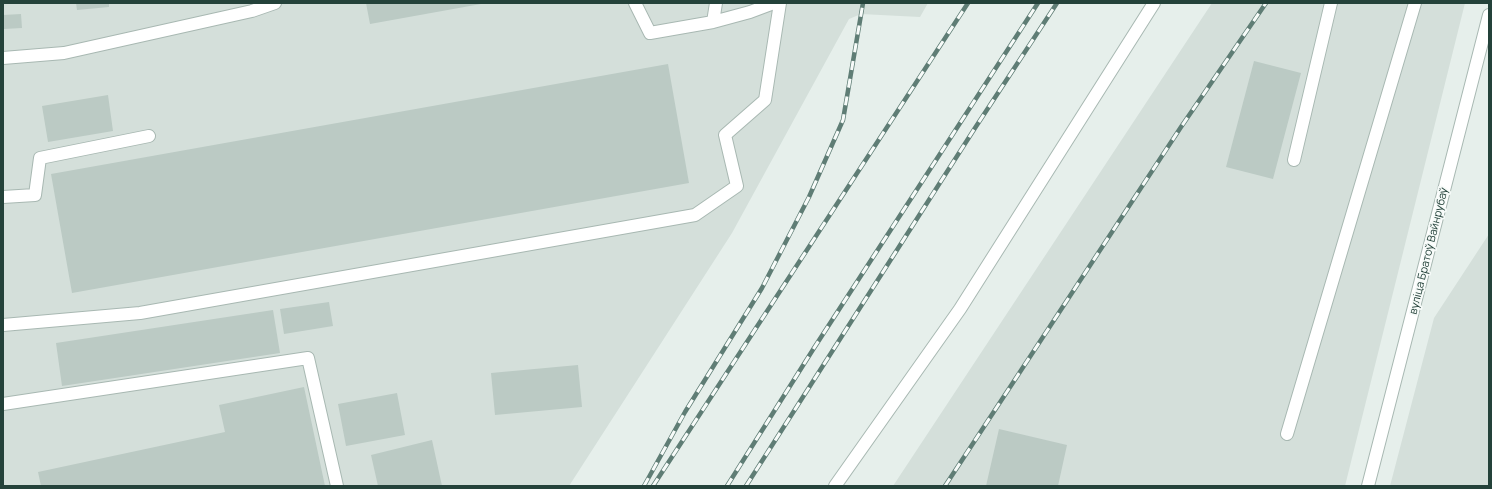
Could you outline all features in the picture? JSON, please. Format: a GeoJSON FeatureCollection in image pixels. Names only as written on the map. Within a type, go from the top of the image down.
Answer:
{"type":"FeatureCollection","features":[{"type":"Feature","properties":{"kind":"street"},"geometry":{"type":"LineString","coordinates":[[3,58],[64,54],[252,11],[275,3]]}},
{"type":"Feature","properties":{"kind":"street"},"geometry":{"type":"LineString","coordinates":[[635,3],[650,33],[713,22],[750,12],[774,3]]}},
{"type":"Feature","properties":{"kind":"street"},"geometry":{"type":"LineString","coordinates":[[713,22],[716,3]]}},
{"type":"Feature","properties":{"kind":"street"},"geometry":{"type":"LineString","coordinates":[[3,325],[140,313],[695,215],[736,186],[725,135],[765,100],[780,3]]}},
{"type":"Feature","properties":{"kind":"street"},"geometry":{"type":"LineString","coordinates":[[836,486],[960,309],[1154,3]]}},
{"type":"Feature","properties":{"kind":"street"},"geometry":{"type":"LineString","coordinates":[[1294,160],[1331,3]]}},
{"type":"Feature","properties":{"kind":"street"},"geometry":{"type":"LineString","coordinates":[[1287,434],[1415,3]]}},
{"type":"Feature","properties":{"kind":"street","name":"вуліца Братоў Вайнрубаў"},"geometry":{"type":"LineString","coordinates":[[1368,486],[1489,16]]}},
{"type":"Feature","properties":{"kind":"street"},"geometry":{"type":"LineString","coordinates":[[3,197],[35,195],[40,158],[149,136]]}},
{"type":"Feature","properties":{"kind":"street"},"geometry":{"type":"LineString","coordinates":[[3,404],[308,358],[337,486]]}},
{"type":"Feature","properties":{"kind":"shaded area"},"geometry":{"type":"Polygon","coordinates":[[[3,3],[928,3],[920,17],[861,14],[849,19],[732,233],[569,486],[3,486],[3,3]]]}},
{"type":"Feature","properties":{"kind":"shaded area"},"geometry":{"type":"Polygon","coordinates":[[[1212,3],[1465,3],[1345,486],[893,486],[1212,3]]]}},
{"type":"Feature","properties":{"kind":"shaded area"},"geometry":{"type":"Polygon","coordinates":[[[1489,234],[1489,486],[1390,486],[1434,318],[1489,234]]]}},
{"type":"Feature","properties":{"kind":"building"},"geometry":{"type":"Polygon","coordinates":[[[76,3],[109,3],[109,7],[77,10],[76,3]]]}},
{"type":"Feature","properties":{"kind":"building"},"geometry":{"type":"Polygon","coordinates":[[[366,3],[481,3],[481,4],[370,24],[366,3]]]}},
{"type":"Feature","properties":{"kind":"building"},"geometry":{"type":"Polygon","coordinates":[[[21,14],[22,28],[4,29],[3,15],[21,14]]]}},
{"type":"Feature","properties":{"kind":"building"},"geometry":{"type":"Polygon","coordinates":[[[1254,61],[1301,73],[1273,179],[1226,167],[1254,61]]]}},
{"type":"Feature","properties":{"kind":"building"},"geometry":{"type":"Polygon","coordinates":[[[668,64],[689,183],[72,293],[51,174],[668,64]]]}},
{"type":"Feature","properties":{"kind":"building"},"geometry":{"type":"Polygon","coordinates":[[[108,95],[113,131],[48,142],[42,106],[108,95]]]}},
{"type":"Feature","properties":{"kind":"building"},"geometry":{"type":"Polygon","coordinates":[[[329,302],[333,326],[284,334],[280,309],[329,302]]]}},
{"type":"Feature","properties":{"kind":"building"},"geometry":{"type":"Polygon","coordinates":[[[273,310],[280,353],[62,386],[56,343],[273,310]]]}},
{"type":"Feature","properties":{"kind":"building"},"geometry":{"type":"Polygon","coordinates":[[[578,365],[582,407],[495,415],[491,373],[578,365]]]}},
{"type":"Feature","properties":{"kind":"building"},"geometry":{"type":"Polygon","coordinates":[[[304,387],[325,486],[41,486],[38,472],[225,432],[219,405],[304,387]]]}},
{"type":"Feature","properties":{"kind":"building"},"geometry":{"type":"Polygon","coordinates":[[[397,393],[405,435],[346,446],[338,404],[397,393]]]}},
{"type":"Feature","properties":{"kind":"building"},"geometry":{"type":"Polygon","coordinates":[[[999,429],[1067,445],[1058,486],[986,486],[999,429]]]}},
{"type":"Feature","properties":{"kind":"building"},"geometry":{"type":"Polygon","coordinates":[[[432,440],[442,486],[378,486],[371,455],[432,440]]]}},
{"type":"Feature","properties":{"kind":"railway"},"geometry":{"type":"LineString","coordinates":[[644,486],[685,412],[762,288],[809,197],[843,120],[863,3]]}},
{"type":"Feature","properties":{"kind":"railway"},"geometry":{"type":"LineString","coordinates":[[653,486],[968,3]]}},
{"type":"Feature","properties":{"kind":"railway"},"geometry":{"type":"LineString","coordinates":[[727,486],[814,348],[1038,3]]}},
{"type":"Feature","properties":{"kind":"railway"},"geometry":{"type":"LineString","coordinates":[[746,486],[975,128],[1057,3]]}},
{"type":"Feature","properties":{"kind":"railway"},"geometry":{"type":"LineString","coordinates":[[945,486],[1181,127],[1266,3]]}}]}
